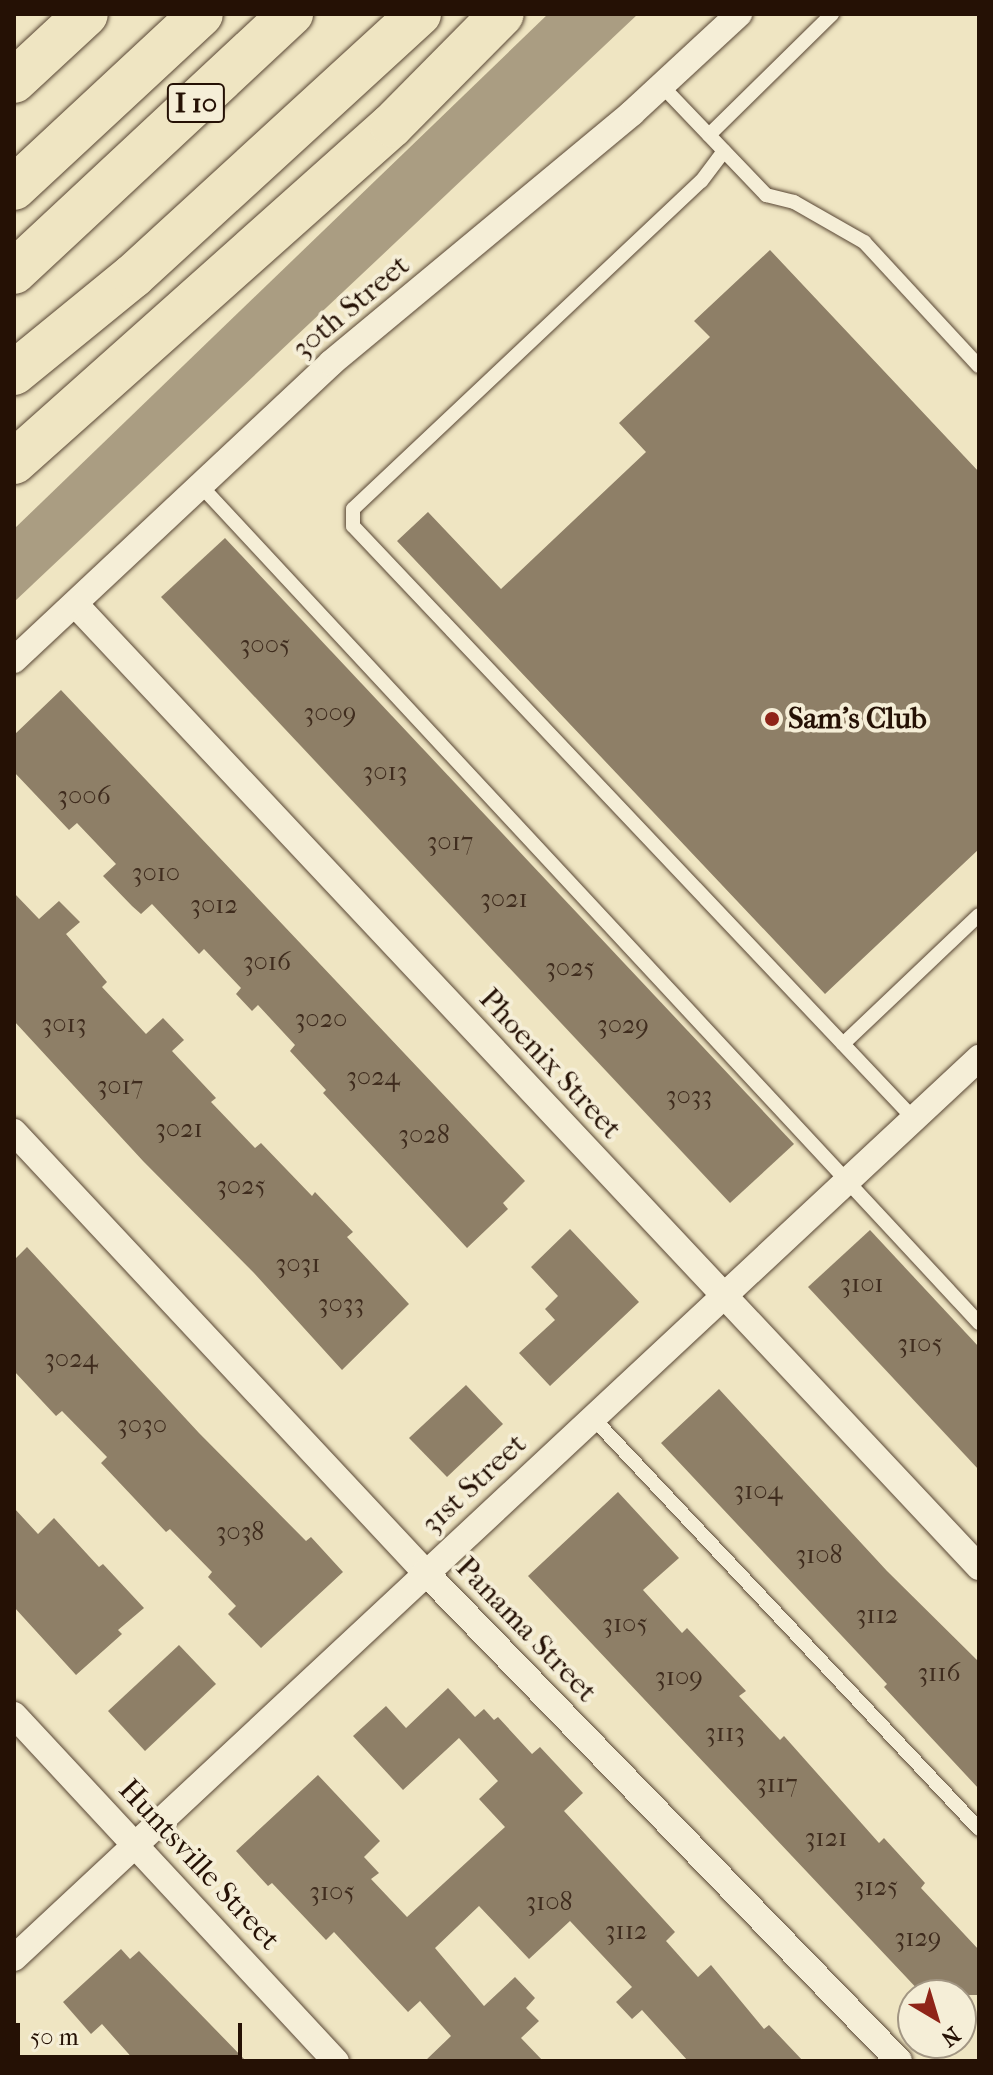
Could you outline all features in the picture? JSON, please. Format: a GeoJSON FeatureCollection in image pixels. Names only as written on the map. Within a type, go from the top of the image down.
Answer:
{"type":"FeatureCollection","features":[{"type":"Feature","properties":{"kind":"highway"},"geometry":{"type":"LineString","coordinates":[[14,81],[86,14]]}},
{"type":"Feature","properties":{"kind":"highway"},"geometry":{"type":"LineString","coordinates":[[14,188],[201,14]]}},
{"type":"Feature","properties":{"kind":"highway","name":"I 10"},"geometry":{"type":"LineString","coordinates":[[14,272],[291,14]]}},
{"type":"Feature","properties":{"kind":"highway"},"geometry":{"type":"LineString","coordinates":[[14,373],[133,276],[419,14]]}},
{"type":"Feature","properties":{"kind":"highway"},"geometry":{"type":"LineString","coordinates":[[14,462],[392,125],[502,14]]}},
{"type":"Feature","properties":{"kind":"street","name":"30th Street"},"geometry":{"type":"LineString","coordinates":[[14,660],[331,363],[662,86],[739,14]]}},
{"type":"Feature","properties":{"kind":"street","name":"Phoenix Street"},"geometry":{"type":"LineString","coordinates":[[75,604],[979,1567]]}},
{"type":"Feature","properties":{"kind":"street","name":"31st Street"},"geometry":{"type":"LineString","coordinates":[[14,1958],[979,1058]]}},
{"type":"Feature","properties":{"kind":"street","name":"Panama Street"},"geometry":{"type":"LineString","coordinates":[[14,1132],[425,1572],[899,2061]]}},
{"type":"Feature","properties":{"kind":"street","name":"Huntsville Street"},"geometry":{"type":"LineString","coordinates":[[14,1715],[137,1843],[336,2061]]}},
{"type":"Feature","properties":{"kind":"lane"},"geometry":{"type":"LineString","coordinates":[[709,135],[832,14]]}},
{"type":"Feature","properties":{"kind":"lane"},"geometry":{"type":"LineString","coordinates":[[662,86],[766,195],[794,202],[864,242],[979,366]]}},
{"type":"Feature","properties":{"kind":"lane"},"geometry":{"type":"LineString","coordinates":[[724,151],[701,181],[353,509],[353,526],[913,1118]]}},
{"type":"Feature","properties":{"kind":"lane"},"geometry":{"type":"LineString","coordinates":[[201,486],[979,1323]]}},
{"type":"Feature","properties":{"kind":"lane"},"geometry":{"type":"LineString","coordinates":[[843,1044],[979,915]]}},
{"type":"Feature","properties":{"kind":"lane"},"geometry":{"type":"LineString","coordinates":[[592,1417],[979,1829]]}},
{"type":"Feature","properties":{"kind":"shaded area"},"geometry":{"type":"Polygon","coordinates":[[[548,14],[638,14],[14,602],[14,529],[548,14]]]}},
{"type":"Feature","properties":{"kind":"building","name":"Sam's Club"},"geometry":{"type":"Polygon","coordinates":[[[770,250],[979,472],[979,849],[825,994],[397,541],[428,512],[501,589],[646,452],[619,423],[710,337],[694,321],[770,250]]]}},
{"type":"Feature","properties":{"kind":"building"},"geometry":{"type":"Polygon","coordinates":[[[225,538],[794,1144],[730,1203],[161,597],[225,538]]]}},
{"type":"Feature","properties":{"kind":"building"},"geometry":{"type":"Polygon","coordinates":[[[61,690],[525,1181],[503,1203],[508,1209],[467,1248],[323,1093],[326,1090],[290,1051],[295,1045],[258,1005],[252,1011],[236,994],[241,988],[204,949],[199,954],[152,904],[141,914],[132,906],[103,876],[116,864],[77,823],[69,830],[14,772],[14,735],[61,690]]]}},
{"type":"Feature","properties":{"kind":"building"},"geometry":{"type":"Polygon","coordinates":[[[14,893],[39,919],[59,901],[80,922],[66,934],[107,982],[102,987],[146,1034],[163,1018],[184,1040],[172,1051],[216,1098],[211,1102],[255,1148],[261,1143],[312,1196],[315,1192],[353,1232],[347,1237],[409,1304],[342,1370],[14,1021],[14,893]]]}},
{"type":"Feature","properties":{"kind":"building"},"geometry":{"type":"Polygon","coordinates":[[[570,1229],[639,1302],[550,1386],[519,1353],[555,1320],[545,1309],[558,1296],[531,1267],[570,1229]]]}},
{"type":"Feature","properties":{"kind":"building"},"geometry":{"type":"Polygon","coordinates":[[[870,1230],[979,1347],[979,1470],[808,1287],[870,1230]]]}},
{"type":"Feature","properties":{"kind":"building"},"geometry":{"type":"Polygon","coordinates":[[[27,1247],[199,1433],[306,1541],[311,1537],[343,1572],[261,1648],[228,1614],[236,1606],[208,1577],[212,1572],[170,1529],[166,1532],[101,1463],[107,1457],[62,1411],[56,1416],[14,1371],[14,1260],[27,1247]]]}},
{"type":"Feature","properties":{"kind":"building"},"geometry":{"type":"Polygon","coordinates":[[[466,1385],[503,1424],[447,1477],[409,1438],[466,1385]]]}},
{"type":"Feature","properties":{"kind":"building"},"geometry":{"type":"Polygon","coordinates":[[[719,1389],[887,1571],[979,1662],[979,1789],[884,1687],[887,1684],[661,1443],[719,1389]]]}},
{"type":"Feature","properties":{"kind":"building"},"geometry":{"type":"Polygon","coordinates":[[[618,1492],[679,1558],[643,1590],[682,1633],[687,1628],[746,1691],[739,1696],[780,1740],[784,1736],[879,1843],[884,1838],[925,1883],[921,1888],[979,1950],[979,1995],[977,1979],[908,1979],[528,1576],[618,1492]]]}},
{"type":"Feature","properties":{"kind":"building"},"geometry":{"type":"Polygon","coordinates":[[[14,1508],[38,1534],[54,1518],[99,1567],[103,1564],[144,1608],[118,1630],[122,1634],[76,1675],[14,1607],[14,1508]]]}},
{"type":"Feature","properties":{"kind":"building"},"geometry":{"type":"Polygon","coordinates":[[[179,1645],[216,1684],[145,1751],[108,1711],[179,1645]]]}},
{"type":"Feature","properties":{"kind":"building"},"geometry":{"type":"Polygon","coordinates":[[[448,1688],[475,1717],[484,1709],[494,1720],[498,1717],[532,1754],[540,1747],[583,1793],[564,1811],[675,1932],[666,1941],[698,1977],[711,1965],[764,2029],[769,2025],[803,2061],[688,2061],[642,2010],[632,2019],[616,2002],[632,1987],[570,1921],[529,1959],[479,1906],[435,1948],[484,2006],[515,1977],[535,1998],[526,2008],[539,2021],[521,2038],[543,2061],[425,2061],[451,2036],[420,2001],[408,2012],[334,1932],[326,1940],[272,1883],[268,1886],[236,1851],[318,1775],[380,1841],[364,1857],[379,1873],[371,1879],[407,1917],[505,1827],[479,1799],[498,1781],[459,1738],[403,1790],[353,1736],[386,1706],[406,1728],[448,1688]]]}},
{"type":"Feature","properties":{"kind":"building"},"geometry":{"type":"Polygon","coordinates":[[[121,1949],[130,1959],[139,1951],[246,2061],[135,2061],[102,2024],[91,2034],[63,2002],[121,1949]]]}},
{"type":"Feature","properties":{"kind":"place","name":"Sam's Club"},"geometry":{"type":"Point","coordinates":[772,719]}}]}
